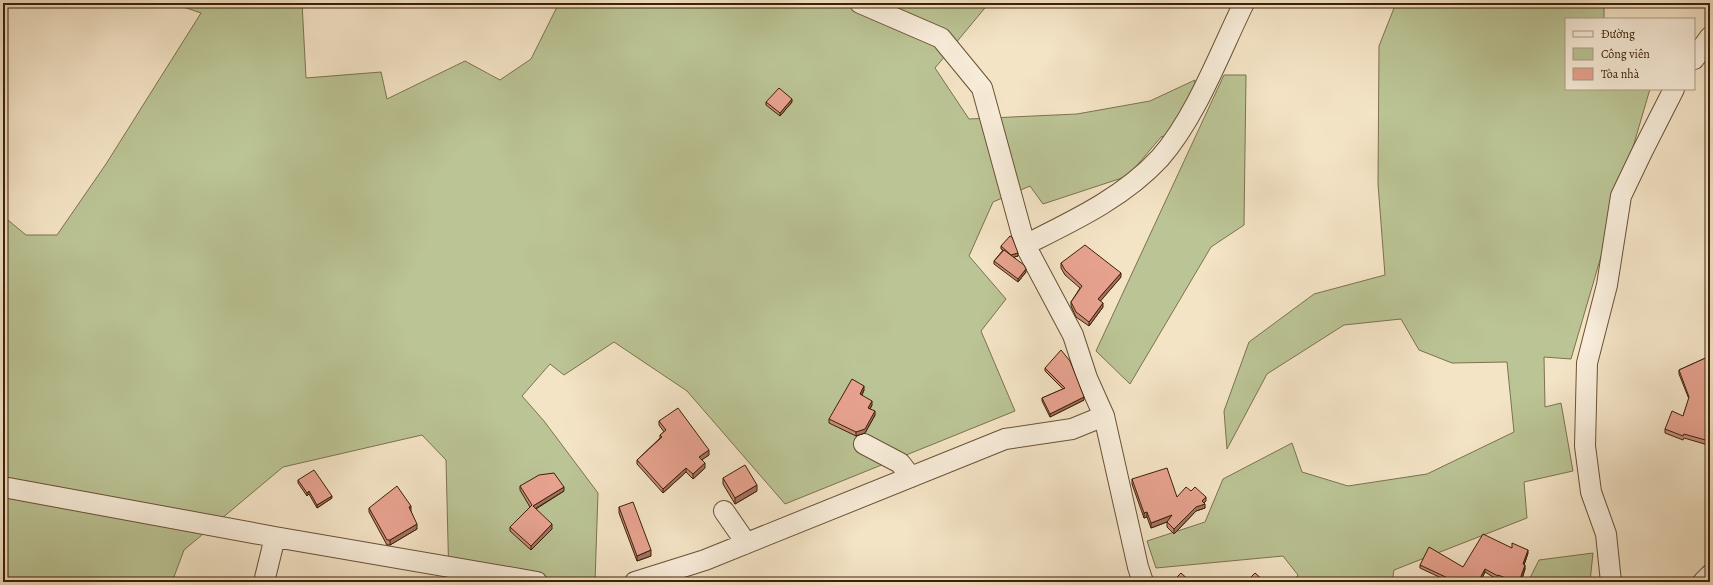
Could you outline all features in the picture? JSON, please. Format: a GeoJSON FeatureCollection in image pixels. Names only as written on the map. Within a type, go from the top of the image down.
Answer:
{"type":"FeatureCollection","features":[{"type":"Feature","properties":{"kind":"street"},"geometry":{"type":"LineString","coordinates":[[860,3],[941,38],[982,88],[1025,245],[1073,335],[1087,378],[1104,416],[1138,567],[1143,582]]}},
{"type":"Feature","properties":{"kind":"street"},"geometry":{"type":"LineString","coordinates":[[1025,245],[1105,203],[1159,158],[1187,120],[1244,3]]}},
{"type":"Feature","properties":{"kind":"street"},"geometry":{"type":"LineString","coordinates":[[1695,58],[1710,37]]}},
{"type":"Feature","properties":{"kind":"street"},"geometry":{"type":"LineString","coordinates":[[1612,582],[1606,534],[1591,492],[1585,446],[1587,363],[1607,285],[1621,196],[1642,150],[1673,90]]}},
{"type":"Feature","properties":{"kind":"street"},"geometry":{"type":"LineString","coordinates":[[635,582],[705,560],[1005,439],[1072,429],[1104,416]]}},
{"type":"Feature","properties":{"kind":"street"},"geometry":{"type":"LineString","coordinates":[[864,444],[900,463],[911,477]]}},
{"type":"Feature","properties":{"kind":"street"},"geometry":{"type":"LineString","coordinates":[[3,487],[275,537],[537,582]]}},
{"type":"Feature","properties":{"kind":"street"},"geometry":{"type":"LineString","coordinates":[[724,511],[742,537],[745,544]]}},
{"type":"Feature","properties":{"kind":"street"},"geometry":{"type":"LineString","coordinates":[[264,582],[275,537]]}},
{"type":"Feature","properties":{"kind":"street"},"geometry":{"type":"LineString","coordinates":[[1703,582],[1710,575]]}},
{"type":"Feature","properties":{"kind":"green space"},"geometry":{"type":"Polygon","coordinates":[[[172,3],[302,3],[306,78],[381,72],[387,99],[465,61],[500,80],[531,59],[559,3],[989,3],[935,68],[969,119],[1077,114],[1150,101],[1195,80],[1189,128],[1161,137],[1128,176],[1043,204],[1030,186],[993,202],[969,256],[1006,299],[981,331],[1015,411],[785,504],[687,391],[614,342],[564,375],[550,364],[522,396],[544,421],[598,493],[595,582],[449,582],[446,460],[422,435],[283,467],[184,550],[172,582],[3,582],[3,216],[26,235],[57,235],[106,164],[201,13],[172,3]]]}},
{"type":"Feature","properties":{"kind":"green space"},"geometry":{"type":"Polygon","coordinates":[[[1396,3],[1604,3],[1604,18],[1565,18],[1565,90],[1650,90],[1571,359],[1544,357],[1545,407],[1561,403],[1573,471],[1524,482],[1527,518],[1394,570],[1392,582],[1293,582],[1298,575],[1283,556],[1156,568],[1147,541],[1205,522],[1223,479],[1292,443],[1302,472],[1348,486],[1427,474],[1514,432],[1507,362],[1452,363],[1419,350],[1401,319],[1344,325],[1267,374],[1227,449],[1224,411],[1249,342],[1314,294],[1385,275],[1378,184],[1379,46],[1396,3]]]}},
{"type":"Feature","properties":{"kind":"green space"},"geometry":{"type":"Polygon","coordinates":[[[1224,75],[1246,75],[1244,225],[1211,247],[1130,384],[1096,351],[1224,75]]]}},
{"type":"Feature","properties":{"kind":"green space"},"geometry":{"type":"Polygon","coordinates":[[[1593,553],[1590,582],[1528,582],[1539,560],[1593,553]]]}},
{"type":"Feature","properties":{"kind":"building"},"geometry":{"type":"Polygon","coordinates":[[[779,88],[792,99],[780,113],[766,102],[779,88]]]}},
{"type":"Feature","properties":{"kind":"building"},"geometry":{"type":"Polygon","coordinates":[[[1010,236],[1012,237],[1018,253],[1011,255],[1001,246],[1010,236]]]}},
{"type":"Feature","properties":{"kind":"building"},"geometry":{"type":"Polygon","coordinates":[[[1085,245],[1121,273],[1098,299],[1103,303],[1089,322],[1076,312],[1071,302],[1082,286],[1065,270],[1061,263],[1085,245]]]}},
{"type":"Feature","properties":{"kind":"building"},"geometry":{"type":"Polygon","coordinates":[[[1004,250],[1024,265],[1026,269],[1018,279],[994,261],[1004,250]]]}},
{"type":"Feature","properties":{"kind":"building"},"geometry":{"type":"Polygon","coordinates":[[[1061,350],[1070,361],[1084,397],[1050,414],[1042,398],[1065,388],[1045,368],[1061,350]]]}},
{"type":"Feature","properties":{"kind":"building"},"geometry":{"type":"Polygon","coordinates":[[[1710,356],[1710,445],[1708,445],[1709,441],[1684,434],[1683,436],[1665,429],[1672,411],[1683,416],[1689,397],[1679,370],[1710,356]]]}},
{"type":"Feature","properties":{"kind":"building"},"geometry":{"type":"Polygon","coordinates":[[[852,379],[864,386],[860,394],[872,401],[868,408],[875,411],[865,429],[856,432],[829,419],[852,379]]]}},
{"type":"Feature","properties":{"kind":"building"},"geometry":{"type":"Polygon","coordinates":[[[678,408],[709,450],[699,457],[705,463],[693,474],[686,468],[663,489],[637,460],[662,437],[660,435],[666,430],[659,421],[678,408]]]}},
{"type":"Feature","properties":{"kind":"building"},"geometry":{"type":"Polygon","coordinates":[[[745,465],[757,485],[735,498],[723,478],[745,465]]]}},
{"type":"Feature","properties":{"kind":"building"},"geometry":{"type":"Polygon","coordinates":[[[1167,468],[1177,497],[1186,487],[1191,491],[1195,487],[1206,497],[1202,501],[1205,504],[1196,507],[1174,529],[1167,522],[1172,515],[1151,523],[1147,512],[1144,513],[1132,479],[1167,468]]]}},
{"type":"Feature","properties":{"kind":"building"},"geometry":{"type":"Polygon","coordinates":[[[314,470],[332,496],[317,505],[309,491],[307,493],[298,480],[314,470]]]}},
{"type":"Feature","properties":{"kind":"building"},"geometry":{"type":"Polygon","coordinates":[[[554,473],[564,487],[533,506],[552,524],[531,546],[510,527],[532,505],[520,486],[539,475],[554,473]]]}},
{"type":"Feature","properties":{"kind":"building"},"geometry":{"type":"Polygon","coordinates":[[[397,486],[411,506],[409,507],[417,524],[390,540],[387,540],[369,508],[397,486]]]}},
{"type":"Feature","properties":{"kind":"building"},"geometry":{"type":"Polygon","coordinates":[[[633,502],[651,550],[637,556],[619,507],[633,502]]]}},
{"type":"Feature","properties":{"kind":"building"},"geometry":{"type":"Polygon","coordinates":[[[1483,534],[1512,548],[1512,543],[1528,550],[1519,582],[1498,576],[1485,569],[1478,582],[1450,582],[1452,580],[1420,565],[1429,547],[1463,567],[1483,534]]]}},
{"type":"Feature","properties":{"kind":"building"},"geometry":{"type":"Polygon","coordinates":[[[1181,573],[1191,582],[1172,582],[1181,573]]]}},
{"type":"Feature","properties":{"kind":"building"},"geometry":{"type":"Polygon","coordinates":[[[1255,573],[1263,580],[1262,582],[1246,582],[1255,573]]]}}]}
